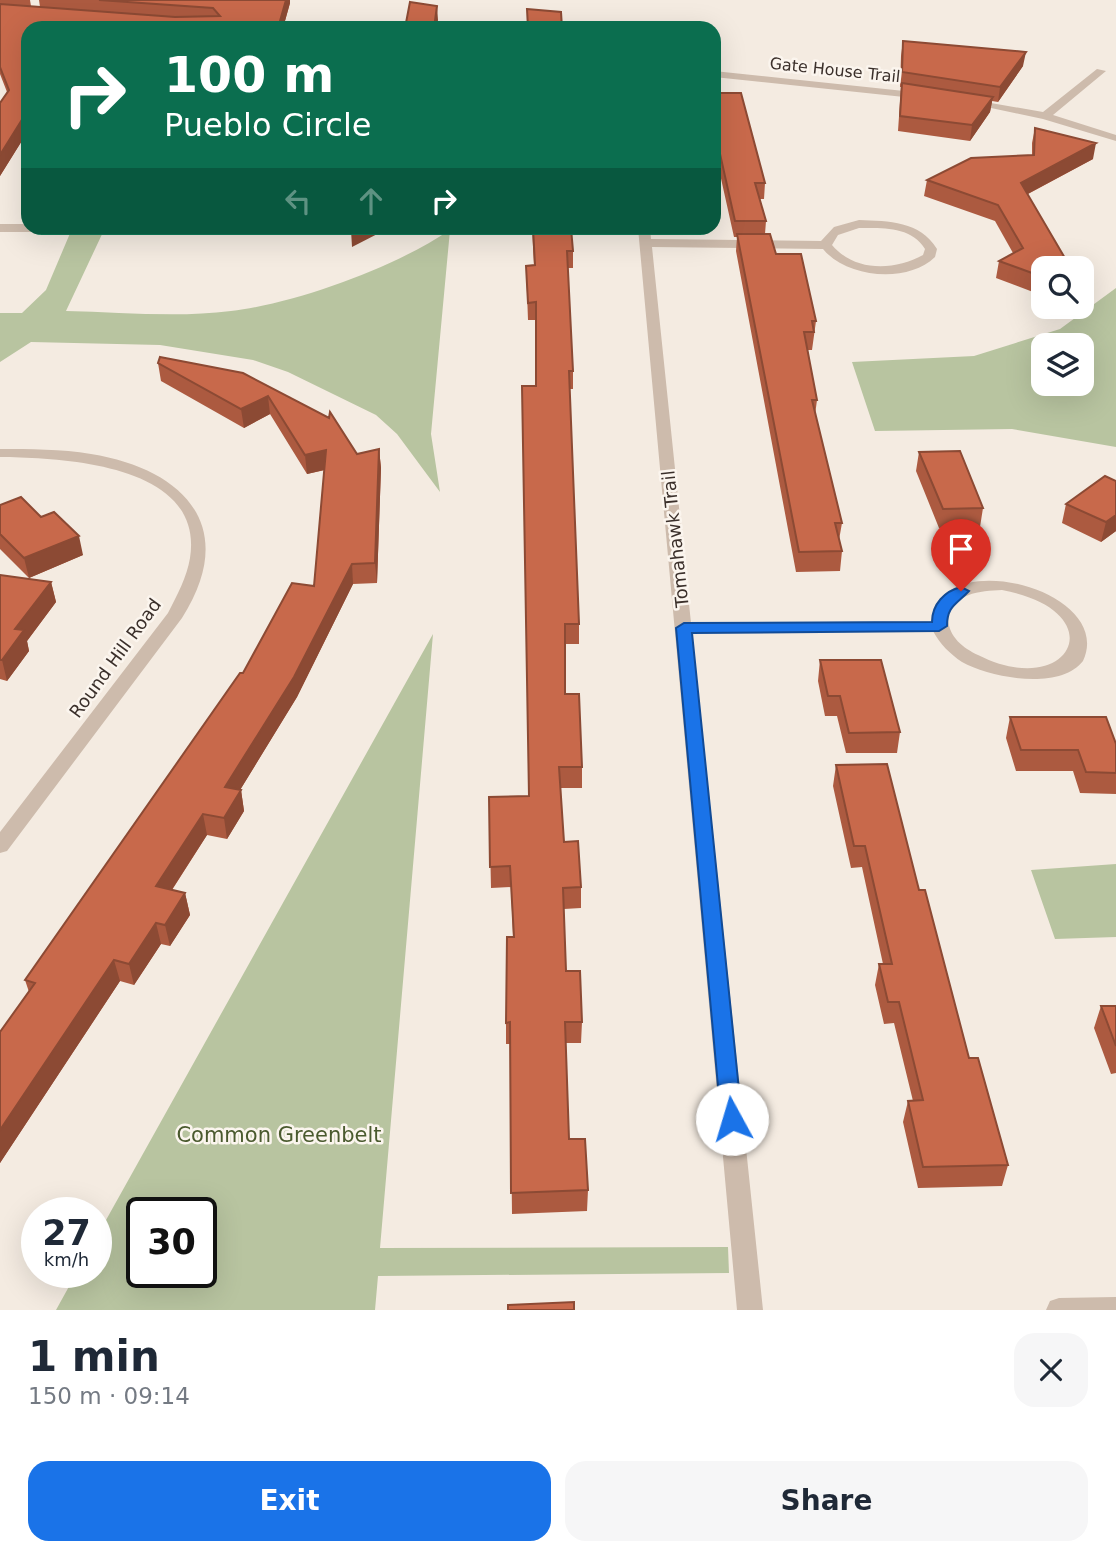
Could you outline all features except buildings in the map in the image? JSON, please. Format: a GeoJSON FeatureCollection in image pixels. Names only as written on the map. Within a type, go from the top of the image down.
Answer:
{"type":"FeatureCollection","features":[{"type":"Feature","properties":{"kind":"street"},"geometry":{"type":"LineString","coordinates":[[1045,116],[1101,71]]}},
{"type":"Feature","properties":{"kind":"street","name":"Gate House Trail"},"geometry":{"type":"LineString","coordinates":[[721,75],[930,97]]}},
{"type":"Feature","properties":{"kind":"street"},"geometry":{"type":"LineString","coordinates":[[954,100],[1045,116],[1116,138]]}},
{"type":"Feature","properties":{"kind":"street"},"geometry":{"type":"LineString","coordinates":[[644,235],[826,245],[840,260],[872,269],[907,268],[929,257],[931,249],[928,242],[908,229],[876,224],[852,225],[834,232],[827,238],[826,245]]}},
{"type":"Feature","properties":{"kind":"street"},"geometry":{"type":"LineString","coordinates":[[0,229],[21,229]]}},
{"type":"Feature","properties":{"kind":"street","name":"Tomahawk Trail"},"geometry":{"type":"LineString","coordinates":[[644,235],[750,1310]]}},
{"type":"Feature","properties":{"kind":"street","name":"Round Hill Road"},"geometry":{"type":"LineString","coordinates":[[0,453],[102,459],[136,469],[161,484],[186,505],[198,530],[199,552],[194,579],[176,614],[0,846]]}},
{"type":"Feature","properties":{"kind":"street"},"geometry":{"type":"LineString","coordinates":[[1002,585],[1047,595],[1079,619],[1085,634],[1083,648],[1074,660],[1057,669],[1034,673],[984,666],[963,655],[947,641],[939,626],[940,612],[947,600],[961,591],[1002,585]]}},
{"type":"Feature","properties":{"kind":"street"},"geometry":{"type":"LineString","coordinates":[[684,628],[939,626]]}},
{"type":"Feature","properties":{"kind":"street"},"geometry":{"type":"LineString","coordinates":[[1059,1310],[1116,1309]]}},
{"type":"Feature","properties":{"kind":"green space"},"geometry":{"type":"Polygon","coordinates":[[[69,235],[102,235],[66,311],[190,314],[257,307],[315,292],[374,270],[442,235],[450,235],[431,434],[440,492],[397,434],[376,415],[288,372],[253,360],[160,345],[31,342],[0,362],[0,313],[22,313],[46,290],[69,235]]]}},
{"type":"Feature","properties":{"kind":"green space"},"geometry":{"type":"Polygon","coordinates":[[[1116,288],[1116,447],[1012,429],[875,431],[852,362],[974,356],[1031,338],[1031,396],[1094,396],[1094,333],[1047,333],[1060,329],[1074,319],[1094,319],[1094,304],[1116,288]]]}},
{"type":"Feature","properties":{"kind":"green space","name":"Common Greenbelt"},"geometry":{"type":"Polygon","coordinates":[[[433,634],[380,1248],[728,1247],[729,1273],[378,1276],[375,1310],[56,1310],[68,1288],[112,1288],[112,1209],[433,634]]]}},
{"type":"Feature","properties":{"kind":"green space"},"geometry":{"type":"Polygon","coordinates":[[[1116,864],[1116,937],[1055,939],[1031,870],[1116,864]]]}},
{"type":"Feature","properties":{"kind":"route"},"geometry":{"type":"LineString","coordinates":[[732,1119],[684,628],[939,626],[940,612],[947,600],[961,591]]}}]}
